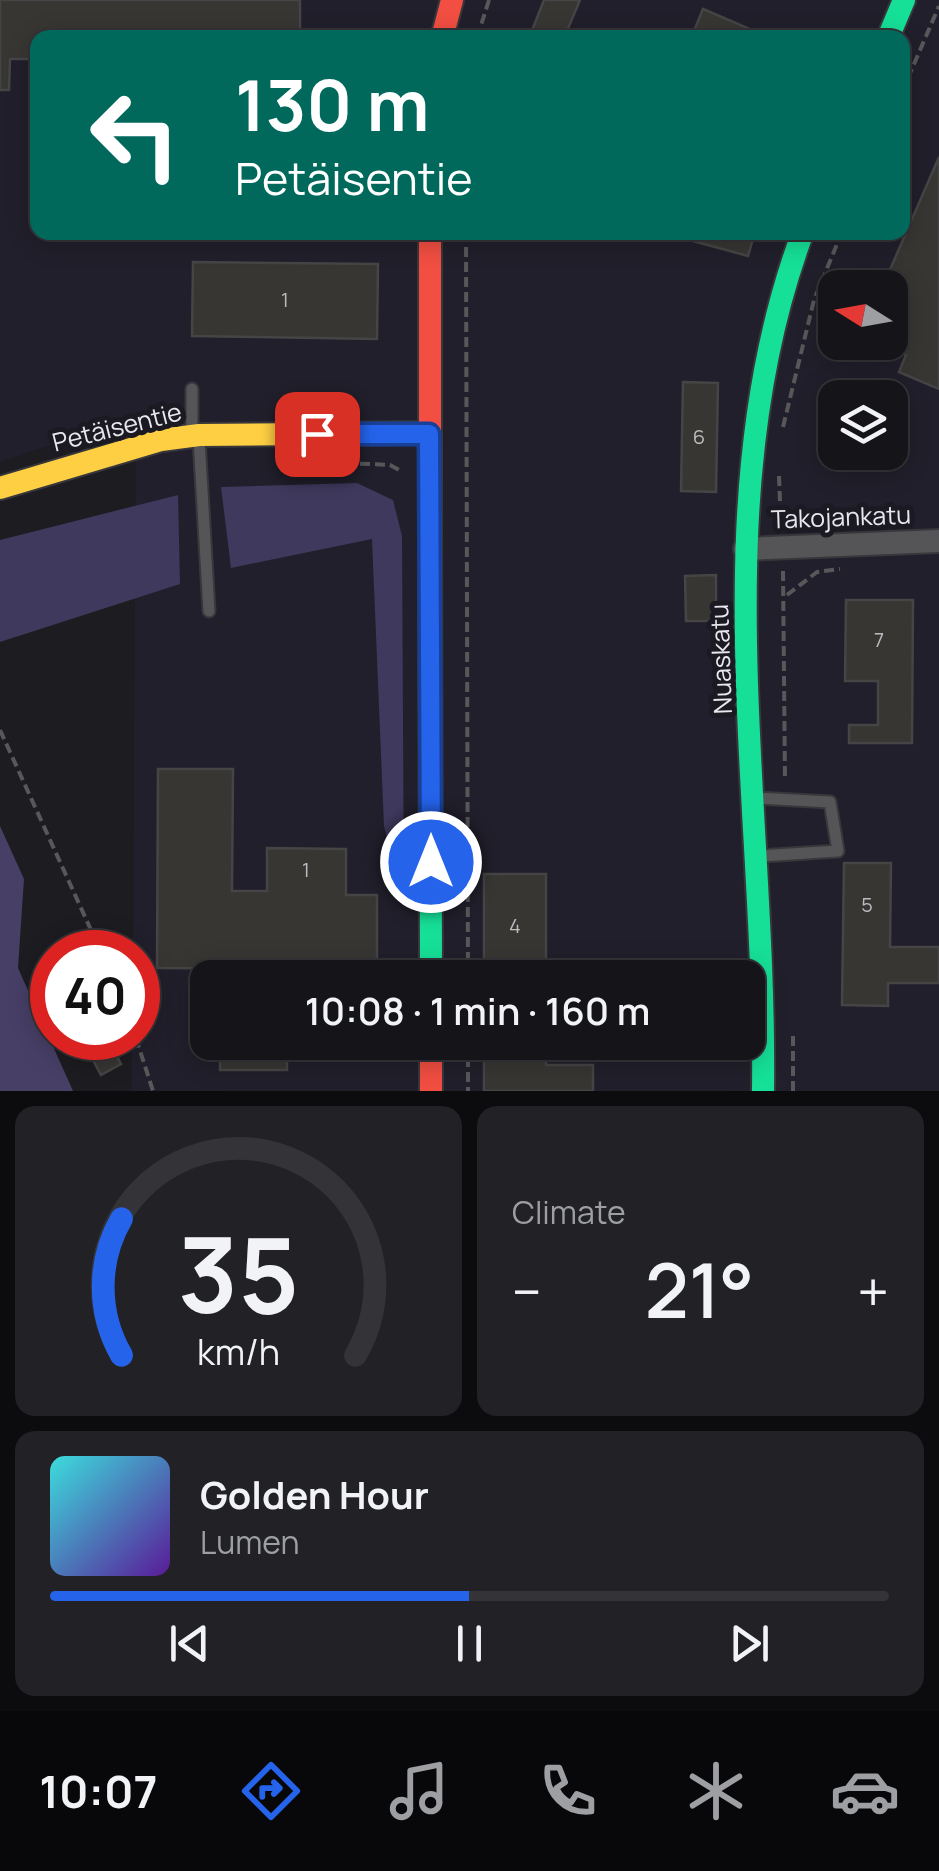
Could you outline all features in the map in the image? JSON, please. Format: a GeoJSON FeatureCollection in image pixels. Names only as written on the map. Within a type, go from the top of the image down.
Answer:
{"type":"FeatureCollection","features":[{"type":"Feature","properties":{"kind":"street"},"geometry":{"type":"LineString","coordinates":[[444,30],[452,0]]}},
{"type":"Feature","properties":{"kind":"street"},"geometry":{"type":"LineString","coordinates":[[891,30],[904,0]]}},
{"type":"Feature","properties":{"kind":"street"},"geometry":{"type":"LineString","coordinates":[[430,240],[431,960]]}},
{"type":"Feature","properties":{"kind":"street","name":"Nuaskatu"},"geometry":{"type":"LineString","coordinates":[[763,1091],[745,549],[757,386],[784,276],[800,240]]}},
{"type":"Feature","properties":{"kind":"street","name":"Petäisentie"},"geometry":{"type":"LineString","coordinates":[[0,488],[161,440],[195,435],[429,434]]}},
{"type":"Feature","properties":{"kind":"street","name":"Takojankatu"},"geometry":{"type":"LineString","coordinates":[[745,549],[939,542]]}},
{"type":"Feature","properties":{"kind":"street"},"geometry":{"type":"LineString","coordinates":[[431,1060],[431,1091]]}},
{"type":"Feature","properties":{"kind":"lane"},"geometry":{"type":"LineString","coordinates":[[192,388],[209,610]]}},
{"type":"Feature","properties":{"kind":"lane"},"geometry":{"type":"LineString","coordinates":[[754,797],[830,802],[838,851],[755,857]]}},
{"type":"Feature","properties":{"kind":"path"},"geometry":{"type":"LineString","coordinates":[[480,30],[489,0]]}},
{"type":"Feature","properties":{"kind":"path"},"geometry":{"type":"LineString","coordinates":[[910,73],[939,6]]}},
{"type":"Feature","properties":{"kind":"path"},"geometry":{"type":"LineString","coordinates":[[466,240],[468,960]]}},
{"type":"Feature","properties":{"kind":"path"},"geometry":{"type":"LineString","coordinates":[[780,443],[814,300],[839,240]]}},
{"type":"Feature","properties":{"kind":"path"},"geometry":{"type":"LineString","coordinates":[[334,463],[390,465],[409,476],[467,478]]}},
{"type":"Feature","properties":{"kind":"path"},"geometry":{"type":"LineString","coordinates":[[780,473],[785,597],[785,800]]}},
{"type":"Feature","properties":{"kind":"path"},"geometry":{"type":"LineString","coordinates":[[785,597],[817,572],[846,568]]}},
{"type":"Feature","properties":{"kind":"path"},"geometry":{"type":"LineString","coordinates":[[0,730],[91,930]]}},
{"type":"Feature","properties":{"kind":"path"},"geometry":{"type":"LineString","coordinates":[[792,1021],[793,1091]]}},
{"type":"Feature","properties":{"kind":"path"},"geometry":{"type":"LineString","coordinates":[[143,1060],[154,1091]]}},
{"type":"Feature","properties":{"kind":"path"},"geometry":{"type":"LineString","coordinates":[[468,1060],[468,1091]]}},
{"type":"Feature","properties":{"kind":"shaded area"},"geometry":{"type":"Polygon","coordinates":[[[0,0],[939,0],[939,1091],[132,1091],[132,1060],[160,1060],[160,930],[133,930],[136,416],[0,462],[0,0]]]}},
{"type":"Feature","properties":{"kind":"shaded area"},"geometry":{"type":"Polygon","coordinates":[[[357,483],[393,500],[402,536],[404,906],[384,826],[372,539],[231,568],[221,487],[357,483]]]}},
{"type":"Feature","properties":{"kind":"shaded area"},"geometry":{"type":"Polygon","coordinates":[[[178,495],[180,584],[0,642],[0,540],[178,495]]]}},
{"type":"Feature","properties":{"kind":"shaded area"},"geometry":{"type":"Polygon","coordinates":[[[0,826],[24,879],[18,968],[30,995],[30,1060],[59,1060],[73,1091],[0,1091],[0,826]]]}},
{"type":"Feature","properties":{"kind":"building"},"geometry":{"type":"Polygon","coordinates":[[[0,0],[300,0],[300,30],[30,30],[30,59],[10,59],[9,90],[0,90],[0,0]]]}},
{"type":"Feature","properties":{"kind":"building"},"geometry":{"type":"Polygon","coordinates":[[[544,0],[580,0],[567,30],[532,30],[544,0]]]}},
{"type":"Feature","properties":{"kind":"building"},"geometry":{"type":"Polygon","coordinates":[[[703,9],[752,30],[694,30],[703,9]]]}},
{"type":"Feature","properties":{"kind":"building"},"geometry":{"type":"Polygon","coordinates":[[[939,157],[939,389],[899,372],[904,360],[908,360],[908,270],[890,270],[903,240],[910,240],[910,224],[939,157]]]}},
{"type":"Feature","properties":{"kind":"building"},"geometry":{"type":"Polygon","coordinates":[[[689,240],[753,240],[748,256],[689,240]]]}},
{"type":"Feature","properties":{"kind":"building"},"geometry":{"type":"Polygon","coordinates":[[[193,262],[378,264],[377,339],[192,336],[193,262]]]}},
{"type":"Feature","properties":{"kind":"building"},"geometry":{"type":"Polygon","coordinates":[[[683,382],[718,383],[716,492],[681,491],[683,382]]]}},
{"type":"Feature","properties":{"kind":"building"},"geometry":{"type":"Polygon","coordinates":[[[716,575],[716,621],[686,621],[685,576],[716,575]]]}},
{"type":"Feature","properties":{"kind":"building"},"geometry":{"type":"Polygon","coordinates":[[[846,600],[913,600],[912,743],[849,743],[849,725],[878,725],[878,681],[845,681],[846,600]]]}},
{"type":"Feature","properties":{"kind":"building"},"geometry":{"type":"Polygon","coordinates":[[[158,769],[233,769],[232,891],[267,891],[267,848],[346,849],[346,895],[377,895],[377,960],[190,960],[190,968],[160,968],[158,769]]]}},
{"type":"Feature","properties":{"kind":"building"},"geometry":{"type":"Polygon","coordinates":[[[844,863],[891,863],[890,947],[939,947],[939,983],[888,983],[888,1006],[842,1005],[844,863]]]}},
{"type":"Feature","properties":{"kind":"building"},"geometry":{"type":"Polygon","coordinates":[[[484,874],[546,874],[546,960],[484,960],[484,874]]]}},
{"type":"Feature","properties":{"kind":"building"},"geometry":{"type":"Polygon","coordinates":[[[119,1060],[121,1064],[101,1075],[94,1062],[119,1060]]]}},
{"type":"Feature","properties":{"kind":"building"},"geometry":{"type":"Polygon","coordinates":[[[220,1060],[287,1060],[287,1070],[220,1070],[220,1060]]]}},
{"type":"Feature","properties":{"kind":"building"},"geometry":{"type":"Polygon","coordinates":[[[484,1060],[593,1065],[593,1091],[484,1091],[484,1060]]]}},
{"type":"Feature","properties":{"kind":"traffic: fast"},"geometry":{"type":"LineString","coordinates":[[891,30],[904,0]]}},
{"type":"Feature","properties":{"kind":"traffic: fast"},"geometry":{"type":"LineString","coordinates":[[763,1091],[762,984],[746,657],[747,548],[754,441],[772,335],[801,240]]}},
{"type":"Feature","properties":{"kind":"traffic: fast"},"geometry":{"type":"LineString","coordinates":[[430,525],[431,960]]}},
{"type":"Feature","properties":{"kind":"traffic: slow"},"geometry":{"type":"LineString","coordinates":[[0,488],[161,440],[199,435],[429,433]]}},
{"type":"Feature","properties":{"kind":"traffic: jam"},"geometry":{"type":"LineString","coordinates":[[444,30],[452,0]]}},
{"type":"Feature","properties":{"kind":"traffic: jam"},"geometry":{"type":"LineString","coordinates":[[430,240],[430,525]]}},
{"type":"Feature","properties":{"kind":"traffic: jam"},"geometry":{"type":"LineString","coordinates":[[431,1060],[431,1091]]}},
{"type":"Feature","properties":{"kind":"route"},"geometry":{"type":"LineString","coordinates":[[317,434],[429,434],[431,862]]}}]}
